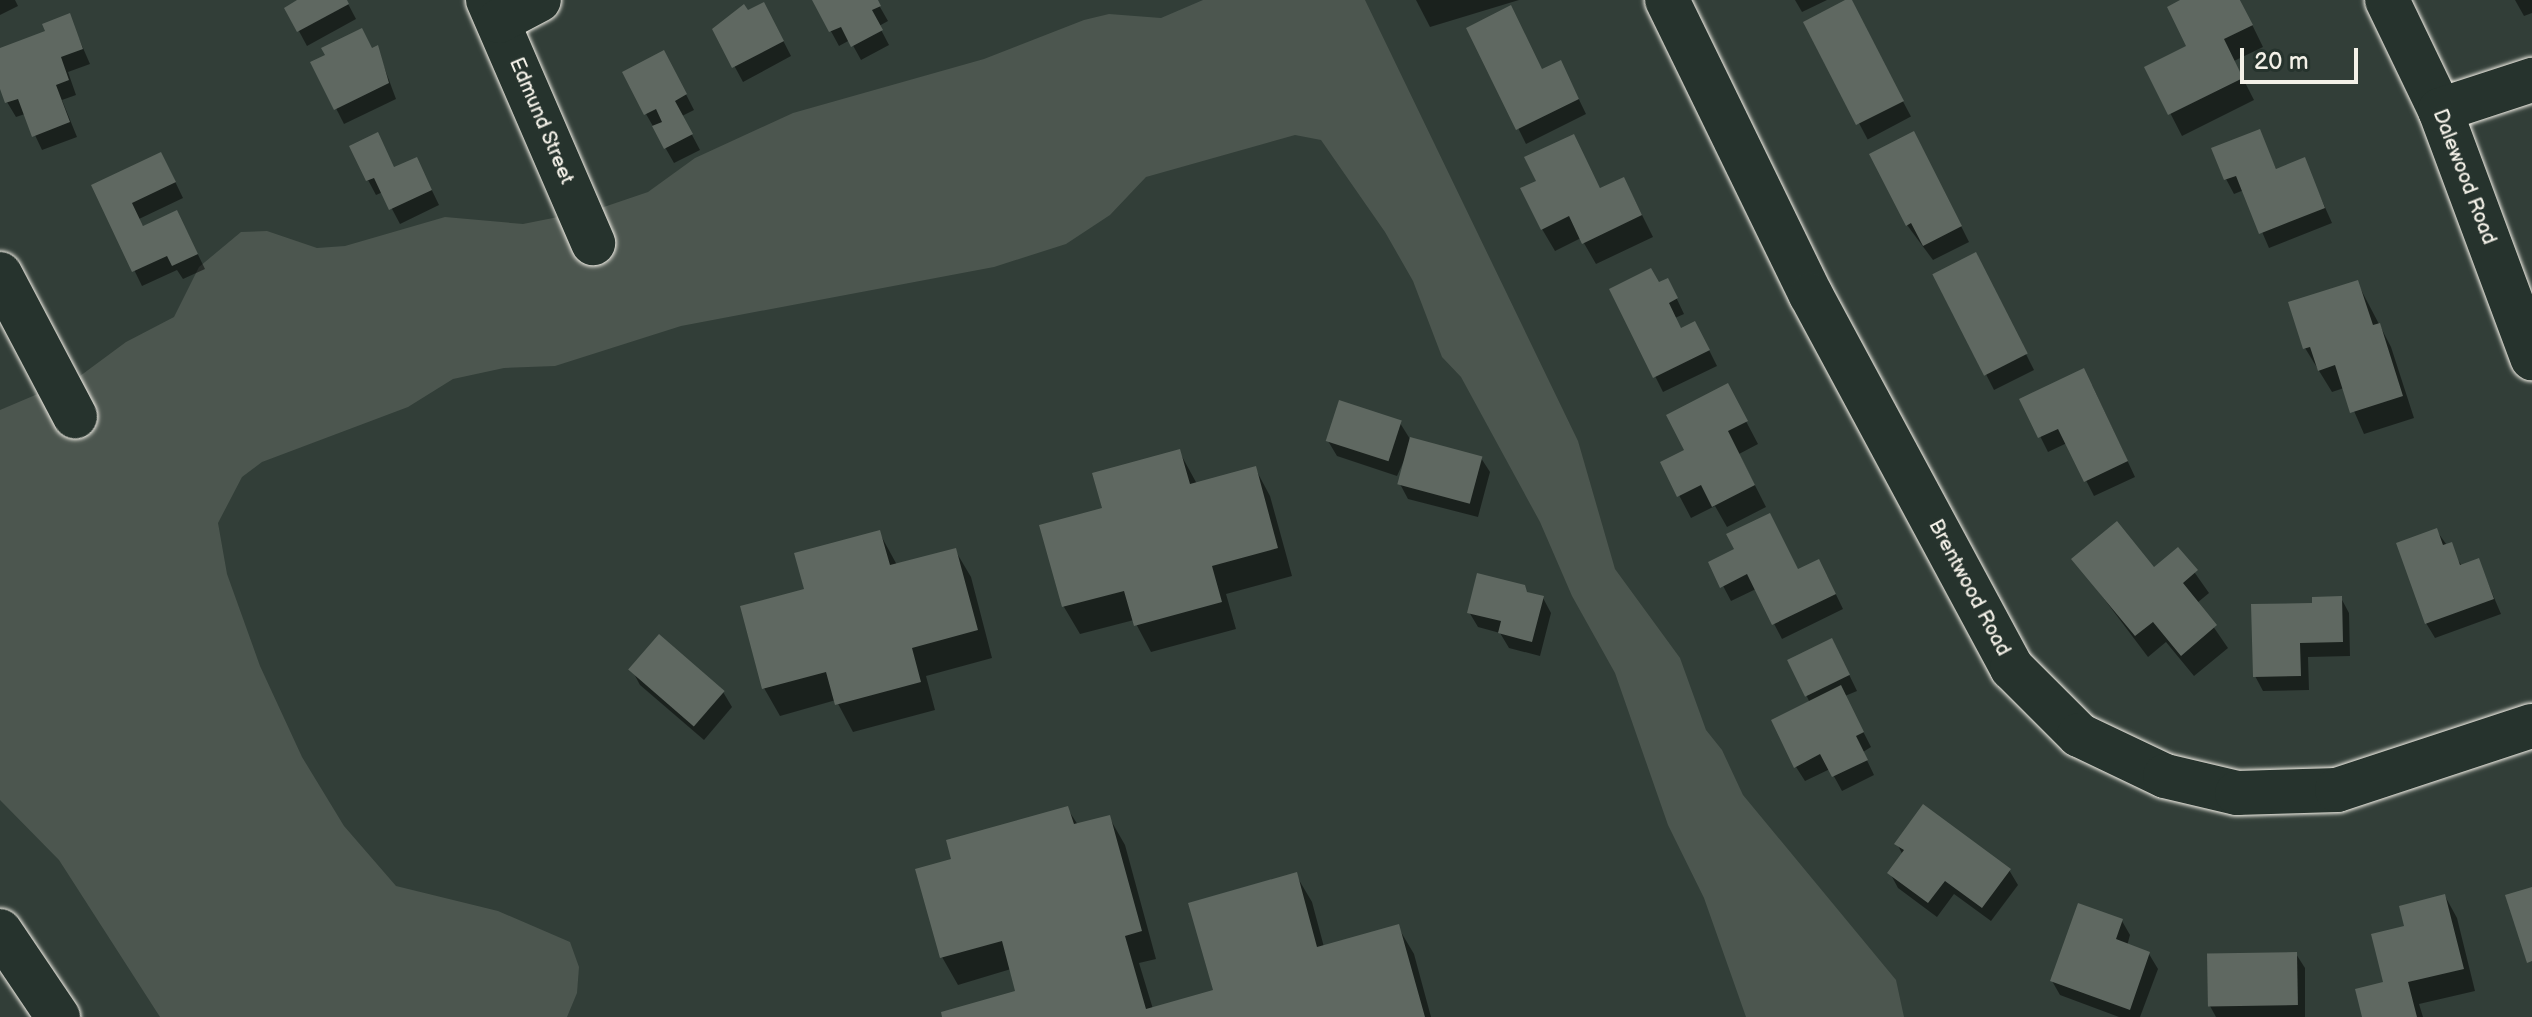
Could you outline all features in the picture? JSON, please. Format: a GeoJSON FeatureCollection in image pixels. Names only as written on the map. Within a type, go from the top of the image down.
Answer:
{"type":"FeatureCollection","features":[{"type":"Feature","properties":{"kind":"street"},"geometry":{"type":"LineString","coordinates":[[494,10],[539,0]]}},
{"type":"Feature","properties":{"kind":"street","name":"Brentwood Road"},"geometry":{"type":"LineString","coordinates":[[1667,0],[1811,295],[2012,668],[2079,735],[2165,776],[2237,793],[2337,790],[2532,726]]}},
{"type":"Feature","properties":{"kind":"street","name":"Dalewood Road"},"geometry":{"type":"LineString","coordinates":[[2387,0],[2440,110],[2532,358]]}},
{"type":"Feature","properties":{"kind":"street","name":"Edmund Street"},"geometry":{"type":"LineString","coordinates":[[494,10],[593,243]]}},
{"type":"Feature","properties":{"kind":"street"},"geometry":{"type":"LineString","coordinates":[[2440,110],[2532,80]]}},
{"type":"Feature","properties":{"kind":"street"},"geometry":{"type":"LineString","coordinates":[[0,274],[75,416]]}},
{"type":"Feature","properties":{"kind":"street"},"geometry":{"type":"LineString","coordinates":[[0,931],[58,1017]]}},
{"type":"Feature","properties":{"kind":"shaded area"},"geometry":{"type":"Polygon","coordinates":[[[1203,0],[1365,0],[1578,441],[1615,569],[1680,658],[1706,730],[1722,750],[1743,795],[1896,980],[1904,1017],[1746,1017],[1704,898],[1668,825],[1615,673],[1572,596],[1540,522],[1461,377],[1442,357],[1413,281],[1385,232],[1321,140],[1295,135],[1146,177],[1110,215],[1066,244],[994,267],[681,326],[555,366],[504,368],[453,379],[408,407],[262,462],[242,477],[218,523],[227,574],[260,666],[302,757],[344,826],[396,886],[498,911],[570,942],[579,967],[577,993],[567,1017],[160,1017],[59,860],[0,800],[0,410],[80,376],[126,342],[174,317],[199,267],[241,232],[267,231],[317,248],[345,246],[445,217],[523,224],[598,209],[648,192],[695,158],[793,113],[984,59],[1084,20],[1109,14],[1161,18],[1203,0]]]}},
{"type":"Feature","properties":{"kind":"building"},"geometry":{"type":"Polygon","coordinates":[[[297,0],[347,0],[349,4],[297,32],[284,8],[297,0]]]}},
{"type":"Feature","properties":{"kind":"building"},"geometry":{"type":"Polygon","coordinates":[[[812,0],[878,0],[881,6],[872,10],[883,30],[851,47],[841,27],[829,32],[812,0]]]}},
{"type":"Feature","properties":{"kind":"building"},"geometry":{"type":"Polygon","coordinates":[[[1845,0],[1852,0],[1904,101],[1856,125],[1803,22],[1845,0]]]}},
{"type":"Feature","properties":{"kind":"building"},"geometry":{"type":"Polygon","coordinates":[[[2180,0],[2240,0],[2253,25],[2224,39],[2243,78],[2168,115],[2144,67],[2186,46],[2167,7],[2180,0]]]}},
{"type":"Feature","properties":{"kind":"building"},"geometry":{"type":"Polygon","coordinates":[[[764,2],[784,41],[732,68],[712,29],[744,4],[748,10],[764,2]]]}},
{"type":"Feature","properties":{"kind":"building"},"geometry":{"type":"Polygon","coordinates":[[[1511,5],[1542,69],[1561,60],[1579,99],[1516,130],[1466,28],[1511,5]]]}},
{"type":"Feature","properties":{"kind":"building"},"geometry":{"type":"Polygon","coordinates":[[[70,13],[83,49],[61,57],[69,80],[56,85],[70,122],[32,137],[18,99],[5,103],[0,89],[0,48],[45,31],[42,24],[70,13]]]}},
{"type":"Feature","properties":{"kind":"building"},"geometry":{"type":"Polygon","coordinates":[[[362,28],[372,48],[378,45],[389,83],[334,110],[310,62],[325,55],[321,48],[362,28]]]}},
{"type":"Feature","properties":{"kind":"building"},"geometry":{"type":"Polygon","coordinates":[[[664,50],[687,94],[675,101],[693,134],[664,149],[652,126],[662,122],[656,109],[644,115],[622,72],[664,50]]]}},
{"type":"Feature","properties":{"kind":"building"},"geometry":{"type":"Polygon","coordinates":[[[2260,129],[2276,169],[2305,157],[2325,208],[2259,234],[2236,176],[2224,180],[2211,148],[2260,129]]]}},
{"type":"Feature","properties":{"kind":"building"},"geometry":{"type":"Polygon","coordinates":[[[1914,131],[1962,226],[1923,246],[1911,223],[1906,226],[1869,154],[1914,131]]]}},
{"type":"Feature","properties":{"kind":"building"},"geometry":{"type":"Polygon","coordinates":[[[378,132],[394,167],[417,157],[432,190],[389,210],[374,178],[366,181],[349,146],[378,132]]]}},
{"type":"Feature","properties":{"kind":"building"},"geometry":{"type":"Polygon","coordinates":[[[1574,134],[1600,188],[1624,177],[1642,215],[1582,244],[1569,216],[1541,230],[1520,188],[1536,181],[1524,157],[1574,134]]]}},
{"type":"Feature","properties":{"kind":"building"},"geometry":{"type":"Polygon","coordinates":[[[161,152],[176,182],[132,203],[143,226],[177,210],[198,254],[172,266],[167,256],[132,272],[91,185],[161,152]]]}},
{"type":"Feature","properties":{"kind":"building"},"geometry":{"type":"Polygon","coordinates":[[[1976,252],[2028,354],[1984,376],[1932,274],[1976,252]]]}},
{"type":"Feature","properties":{"kind":"building"},"geometry":{"type":"Polygon","coordinates":[[[1651,268],[1659,282],[1668,278],[1678,298],[1669,303],[1681,328],[1695,321],[1710,350],[1653,378],[1609,289],[1651,268]]]}},
{"type":"Feature","properties":{"kind":"building"},"geometry":{"type":"Polygon","coordinates":[[[2358,280],[2373,325],[2380,323],[2403,396],[2350,413],[2335,365],[2318,371],[2310,347],[2303,349],[2288,302],[2358,280]]]}},
{"type":"Feature","properties":{"kind":"building"},"geometry":{"type":"Polygon","coordinates":[[[2084,368],[2128,461],[2084,482],[2058,429],[2038,438],[2019,399],[2084,368]]]}},
{"type":"Feature","properties":{"kind":"building"},"geometry":{"type":"Polygon","coordinates":[[[1728,383],[1748,421],[1728,431],[1755,485],[1712,507],[1701,485],[1677,497],[1660,462],[1684,450],[1666,415],[1728,383]]]}},
{"type":"Feature","properties":{"kind":"building"},"geometry":{"type":"Polygon","coordinates":[[[1339,400],[1402,420],[1388,461],[1326,441],[1339,400]]]}},
{"type":"Feature","properties":{"kind":"building"},"geometry":{"type":"Polygon","coordinates":[[[1410,437],[1482,456],[1470,504],[1397,484],[1410,437]]]}},
{"type":"Feature","properties":{"kind":"building"},"geometry":{"type":"Polygon","coordinates":[[[1180,449],[1190,484],[1256,466],[1278,548],[1212,566],[1222,602],[1134,626],[1124,591],[1062,607],[1039,525],[1102,508],[1092,473],[1180,449]]]}},
{"type":"Feature","properties":{"kind":"building"},"geometry":{"type":"Polygon","coordinates":[[[1770,513],[1798,569],[1819,559],[1836,594],[1772,625],[1747,574],[1720,588],[1708,562],[1734,549],[1726,534],[1770,513]]]}},
{"type":"Feature","properties":{"kind":"building"},"geometry":{"type":"Polygon","coordinates":[[[2117,521],[2154,567],[2178,547],[2198,570],[2183,583],[2217,625],[2181,656],[2153,622],[2135,636],[2071,559],[2117,521]]]}},
{"type":"Feature","properties":{"kind":"building"},"geometry":{"type":"Polygon","coordinates":[[[2437,528],[2443,545],[2452,542],[2460,565],[2479,558],[2494,599],[2425,624],[2396,543],[2437,528]]]}},
{"type":"Feature","properties":{"kind":"building"},"geometry":{"type":"Polygon","coordinates":[[[880,530],[890,565],[956,548],[978,630],[912,648],[921,682],[835,705],[826,672],[762,689],[740,606],[804,589],[794,553],[880,530]]]}},
{"type":"Feature","properties":{"kind":"building"},"geometry":{"type":"Polygon","coordinates":[[[1477,573],[1525,585],[1527,592],[1544,596],[1532,642],[1498,633],[1501,621],[1467,613],[1477,573]]]}},
{"type":"Feature","properties":{"kind":"building"},"geometry":{"type":"Polygon","coordinates":[[[2342,596],[2343,642],[2300,643],[2301,676],[2253,677],[2251,604],[2312,603],[2312,597],[2342,596]]]}},
{"type":"Feature","properties":{"kind":"building"},"geometry":{"type":"Polygon","coordinates":[[[659,634],[725,691],[694,727],[628,669],[659,634]]]}},
{"type":"Feature","properties":{"kind":"building"},"geometry":{"type":"Polygon","coordinates":[[[1832,638],[1850,675],[1805,697],[1787,660],[1832,638]]]}},
{"type":"Feature","properties":{"kind":"building"},"geometry":{"type":"Polygon","coordinates":[[[1841,685],[1864,732],[1856,736],[1868,760],[1832,777],[1820,754],[1794,768],[1771,720],[1841,685]]]}},
{"type":"Feature","properties":{"kind":"building"},"geometry":{"type":"Polygon","coordinates":[[[1923,804],[2011,869],[1982,908],[1945,881],[1928,903],[1887,873],[1904,850],[1894,844],[1923,804]]]}},
{"type":"Feature","properties":{"kind":"building"},"geometry":{"type":"Polygon","coordinates":[[[1068,806],[1074,824],[1110,815],[1142,931],[1125,936],[1146,1009],[1213,990],[1188,903],[1297,872],[1317,947],[1399,924],[1425,1017],[942,1017],[941,1012],[1015,991],[1002,941],[940,958],[915,869],[951,859],[946,840],[1068,806]]]}},
{"type":"Feature","properties":{"kind":"building"},"geometry":{"type":"Polygon","coordinates":[[[2532,887],[2532,961],[2527,963],[2505,895],[2532,887]]]}},
{"type":"Feature","properties":{"kind":"building"},"geometry":{"type":"Polygon","coordinates":[[[2445,894],[2464,969],[2408,982],[2417,1017],[2362,1017],[2355,989],[2383,982],[2371,934],[2404,926],[2399,906],[2445,894]]]}},
{"type":"Feature","properties":{"kind":"building"},"geometry":{"type":"Polygon","coordinates":[[[2078,903],[2123,919],[2116,939],[2150,952],[2130,1010],[2050,981],[2078,903]]]}},
{"type":"Feature","properties":{"kind":"building"},"geometry":{"type":"Polygon","coordinates":[[[2297,952],[2298,1005],[2208,1007],[2207,954],[2297,952]]]}}]}
